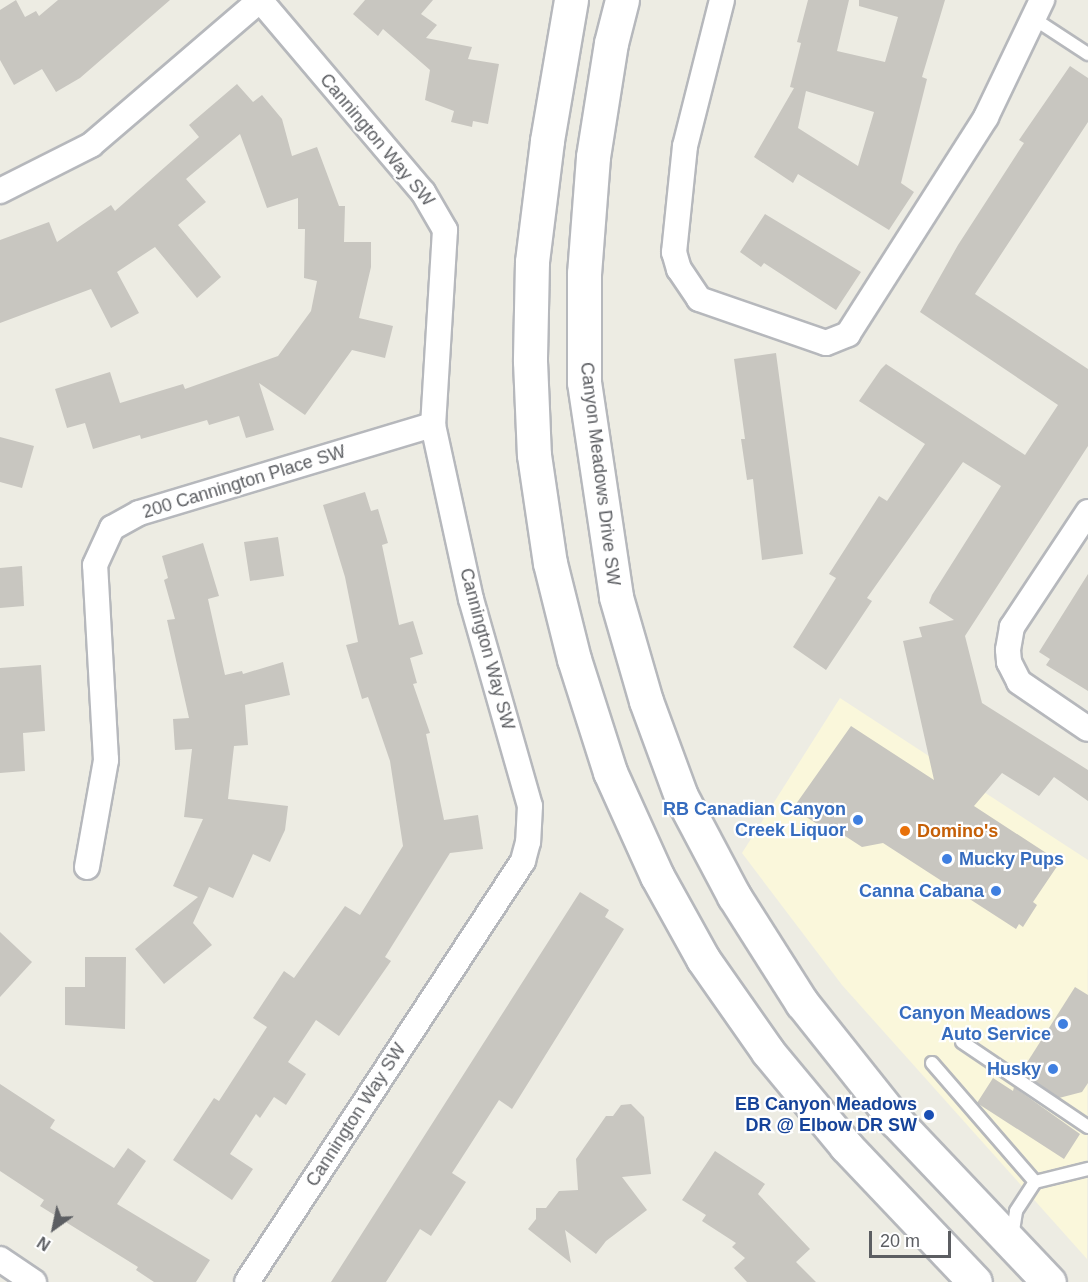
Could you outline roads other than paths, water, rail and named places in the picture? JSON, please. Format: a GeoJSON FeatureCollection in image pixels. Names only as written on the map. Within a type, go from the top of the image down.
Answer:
{"type":"FeatureCollection","features":[{"type":"Feature","properties":{"kind":"main road"},"geometry":{"type":"LineString","coordinates":[[571,0],[547,141],[532,262],[530,361],[534,455],[550,563],[574,659],[610,772],[657,876],[703,959],[768,1052],[846,1146],[975,1282]]}},
{"type":"Feature","properties":{"kind":"main road","name":"Canyon Meadows Drive SW"},"geometry":{"type":"LineString","coordinates":[[622,0],[611,42],[593,158],[584,273],[584,382],[616,597],[646,701],[681,796],[734,896],[802,1003],[896,1121],[1049,1282]]}},
{"type":"Feature","properties":{"kind":"main road"},"geometry":{"type":"LineString","coordinates":[[938,1243],[960,1282]]}},
{"type":"Feature","properties":{"kind":"street"},"geometry":{"type":"LineString","coordinates":[[0,191],[91,145],[260,0]]}},
{"type":"Feature","properties":{"kind":"street","name":"Cannington Way SW"},"geometry":{"type":"LineString","coordinates":[[247,1282],[523,861],[528,842],[530,806],[471,599],[433,425],[446,238],[441,218],[423,192],[260,0]]}},
{"type":"Feature","properties":{"kind":"street"},"geometry":{"type":"LineString","coordinates":[[722,0],[685,146],[674,252],[679,269],[699,299],[826,343],[848,334],[986,117],[1037,9]]}},
{"type":"Feature","properties":{"kind":"street","name":"200 Cannington Place SW"},"geometry":{"type":"LineString","coordinates":[[87,867],[106,760],[95,566],[112,528],[139,513],[433,425]]}},
{"type":"Feature","properties":{"kind":"street"},"geometry":{"type":"LineString","coordinates":[[1088,512],[1012,627],[1008,650],[1009,662],[1019,682],[1088,729]]}},
{"type":"Feature","properties":{"kind":"street"},"geometry":{"type":"LineString","coordinates":[[0,1259],[34,1282]]}},
{"type":"Feature","properties":{"kind":"lane"},"geometry":{"type":"LineString","coordinates":[[1037,9],[1088,54]]}},
{"type":"Feature","properties":{"kind":"lane"},"geometry":{"type":"LineString","coordinates":[[962,1042],[1088,1127]]}},
{"type":"Feature","properties":{"kind":"lane"},"geometry":{"type":"LineString","coordinates":[[932,1063],[1035,1182]]}},
{"type":"Feature","properties":{"kind":"lane"},"geometry":{"type":"LineString","coordinates":[[1011,1242],[1016,1211],[1035,1182],[1088,1169]]}},
{"type":"Feature","properties":{"kind":"place","name":"RB Canadian Canyon Creek Liquor"},"geometry":{"type":"Point","coordinates":[858,820]}},
{"type":"Feature","properties":{"kind":"place","name":"Domino's"},"geometry":{"type":"Point","coordinates":[905,831]}},
{"type":"Feature","properties":{"kind":"place","name":"Mucky Pups"},"geometry":{"type":"Point","coordinates":[947,859]}},
{"type":"Feature","properties":{"kind":"place","name":"Canna Cabana"},"geometry":{"type":"Point","coordinates":[996,891]}},
{"type":"Feature","properties":{"kind":"place","name":"Canyon Meadows Auto Service"},"geometry":{"type":"Point","coordinates":[1063,1024]}},
{"type":"Feature","properties":{"kind":"place","name":"Husky"},"geometry":{"type":"Point","coordinates":[1053,1069]}},
{"type":"Feature","properties":{"kind":"place","name":"EB Canyon Meadows DR @ Elbow DR SW"},"geometry":{"type":"Point","coordinates":[929,1115]}}]}
